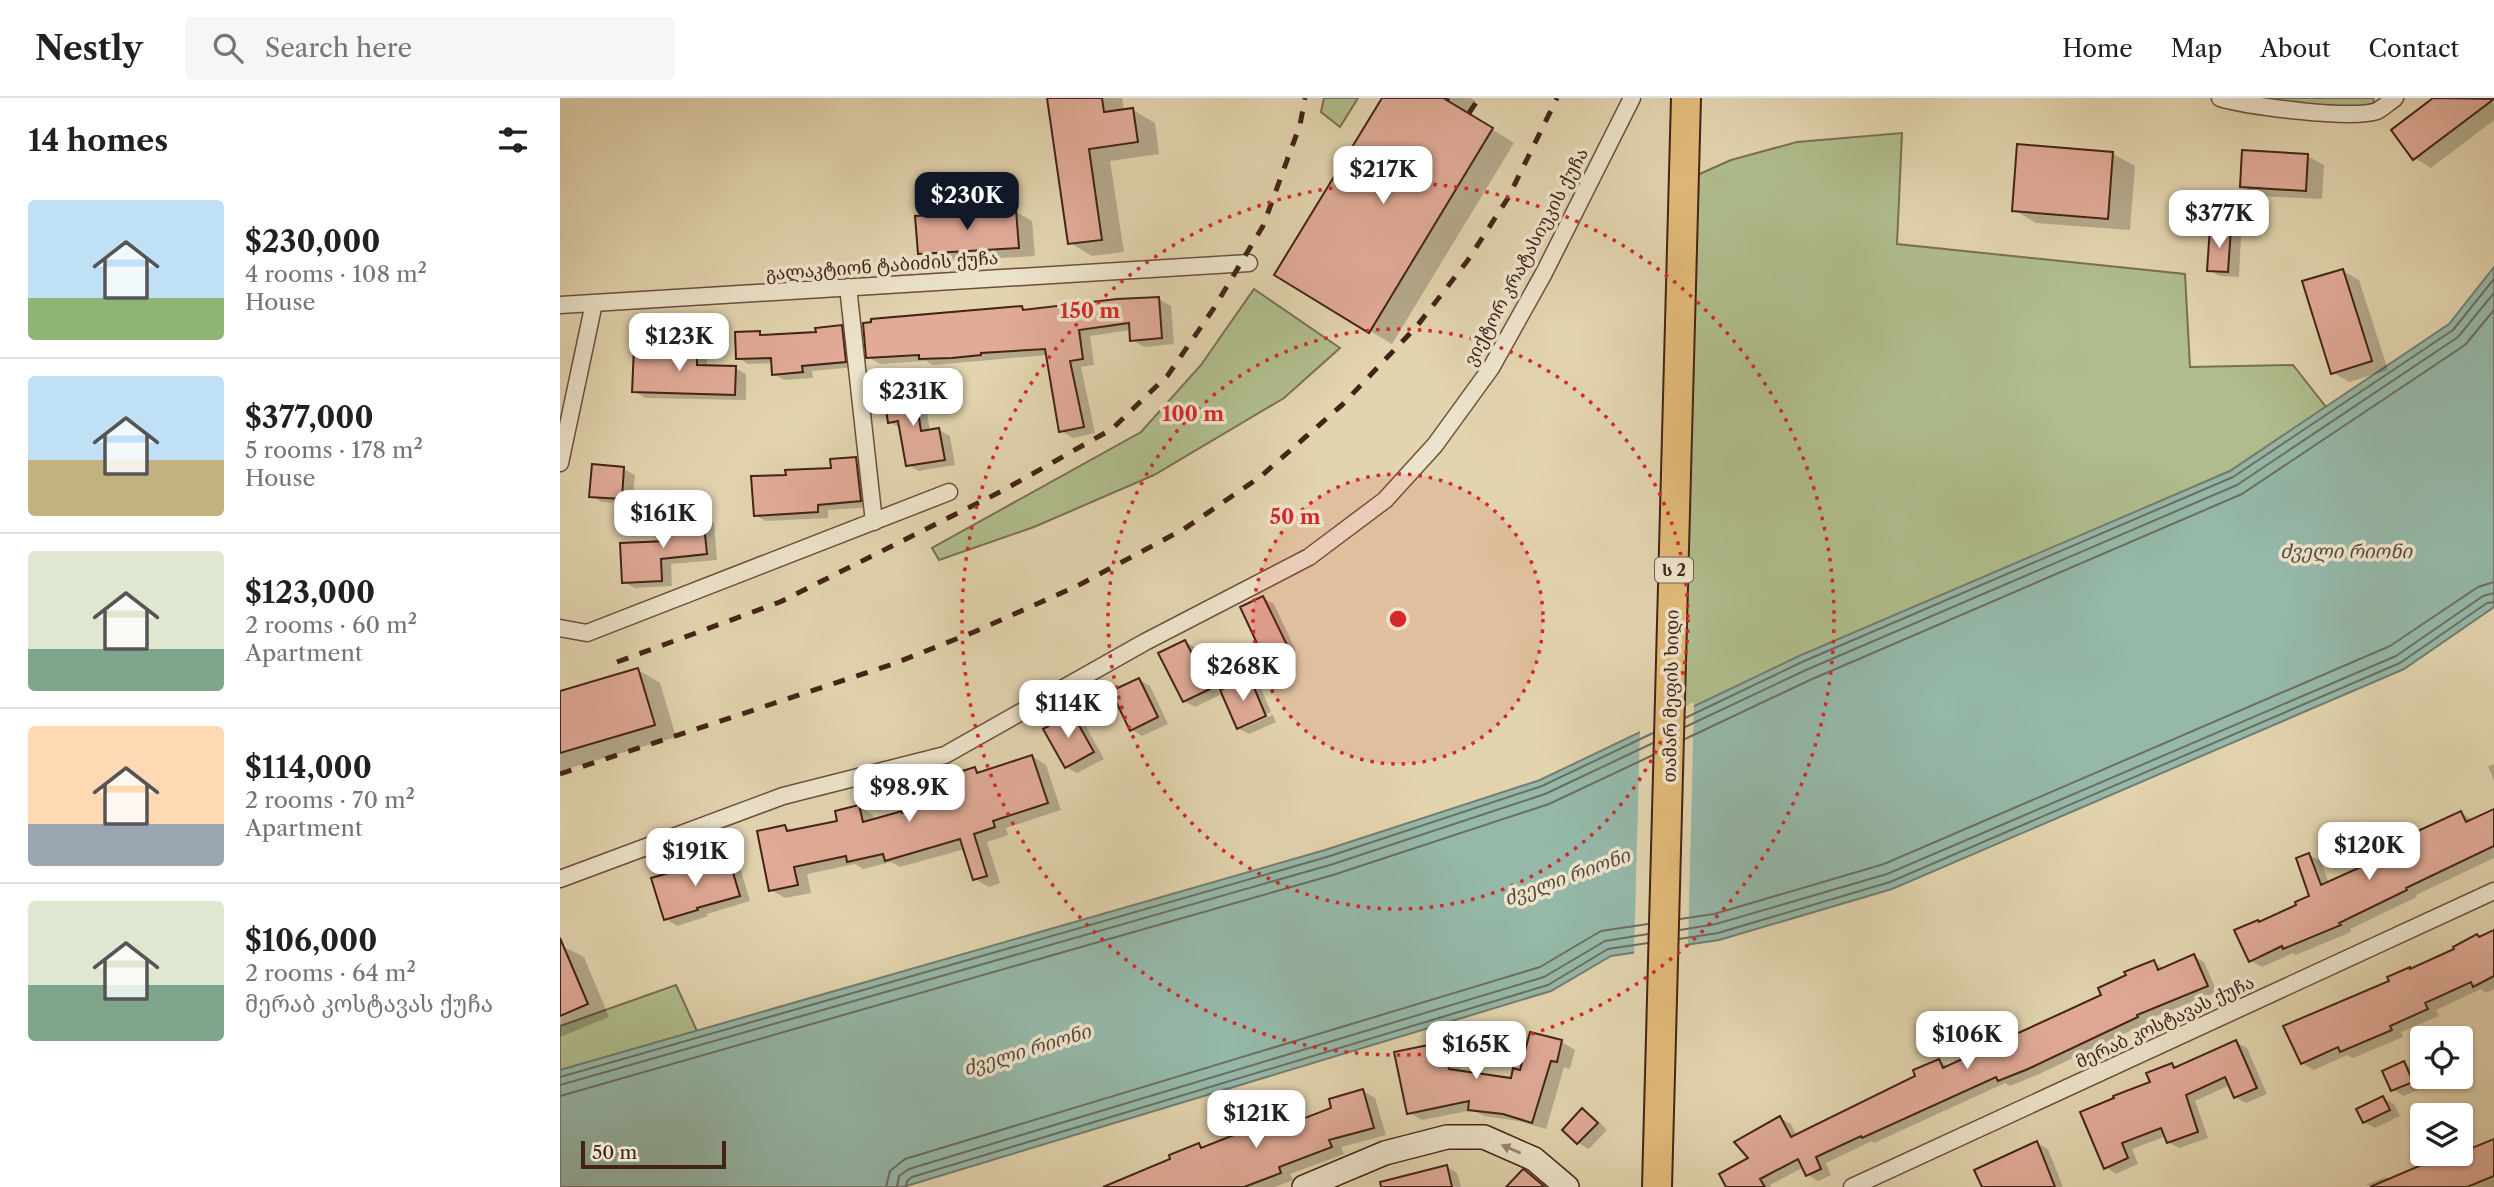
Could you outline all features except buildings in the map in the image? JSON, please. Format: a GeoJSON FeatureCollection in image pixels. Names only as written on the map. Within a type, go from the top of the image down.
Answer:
{"type":"FeatureCollection","features":[{"type":"Feature","properties":{"kind":"highway","name":"თამარ მეფის ხიდი"},"geometry":{"type":"LineString","coordinates":[[1657,1187],[1686,98]]}},
{"type":"Feature","properties":{"kind":"street","name":"ვიქტორ კრატასიუკის ქუჩა"},"geometry":{"type":"LineString","coordinates":[[560,879],[783,796],[945,755],[1145,642],[1309,557],[1385,500],[1435,444],[1492,368],[1544,273],[1632,98]]}},
{"type":"Feature","properties":{"kind":"street"},"geometry":{"type":"LineString","coordinates":[[2220,98],[2238,103],[2341,114],[2377,111],[2395,98]]}},
{"type":"Feature","properties":{"kind":"street","name":"გალაკტიონ ტაბიძის ქუჩა"},"geometry":{"type":"LineString","coordinates":[[560,306],[1249,263]]}},
{"type":"Feature","properties":{"kind":"street"},"geometry":{"type":"LineString","coordinates":[[848,288],[874,522]]}},
{"type":"Feature","properties":{"kind":"street"},"geometry":{"type":"LineString","coordinates":[[560,463],[594,303]]}},
{"type":"Feature","properties":{"kind":"street"},"geometry":{"type":"LineString","coordinates":[[560,628],[587,632],[949,492]]}},
{"type":"Feature","properties":{"kind":"street","name":"მერაბ კოსტავას ქუჩა"},"geometry":{"type":"LineString","coordinates":[[1852,1187],[2494,891]]}},
{"type":"Feature","properties":{"kind":"street"},"geometry":{"type":"LineString","coordinates":[[1304,1187],[1385,1153],[1447,1137],[1484,1138],[1534,1159],[1567,1187]]}},
{"type":"Feature","properties":{"kind":"green space"},"geometry":{"type":"Polygon","coordinates":[[[1324,98],[1358,98],[1340,127],[1321,112],[1324,98]]]}},
{"type":"Feature","properties":{"kind":"green space"},"geometry":{"type":"Polygon","coordinates":[[[2220,98],[2373,98],[2377,111],[2220,98]]]}},
{"type":"Feature","properties":{"kind":"green space"},"geometry":{"type":"Polygon","coordinates":[[[1902,133],[1897,244],[2185,274],[2190,367],[2293,365],[2326,407],[2230,471],[1675,715],[1695,176],[1731,160],[1797,142],[1902,133]]]}},
{"type":"Feature","properties":{"kind":"green space"},"geometry":{"type":"Polygon","coordinates":[[[1254,289],[1340,348],[1284,398],[1154,475],[1034,527],[939,560],[932,548],[1141,432],[1201,365],[1254,289]]]}},
{"type":"Feature","properties":{"kind":"green space"},"geometry":{"type":"Polygon","coordinates":[[[676,985],[697,1031],[560,1070],[560,1026],[676,985]]]}},
{"type":"Feature","properties":{"kind":"water","name":"ძველი რიონი"},"geometry":{"type":"Polygon","coordinates":[[[2494,267],[2494,607],[2404,669],[1892,889],[1719,940],[1611,956],[1551,991],[903,1187],[560,1187],[560,1070],[1325,850],[1540,780],[1799,656],[2230,471],[2449,324],[2494,267]]]}},
{"type":"Feature","properties":{"kind":"pier"},"geometry":{"type":"Polygon","coordinates":[[[1694,702],[1688,948],[1634,956],[1640,728],[1694,702]]]}},
{"type":"Feature","properties":{"kind":"railway"},"geometry":{"type":"LineString","coordinates":[[617,662],[780,602],[1002,491],[1112,429],[1168,375],[1214,308],[1263,226],[1300,125],[1305,98]]}},
{"type":"Feature","properties":{"kind":"railway"},"geometry":{"type":"LineString","coordinates":[[1469,113],[1479,98]]}},
{"type":"Feature","properties":{"kind":"railway"},"geometry":{"type":"LineString","coordinates":[[560,774],[893,664],[974,632],[1077,586],[1184,529],[1260,477],[1342,405],[1417,326],[1468,260],[1508,198],[1557,98]]}}]}
